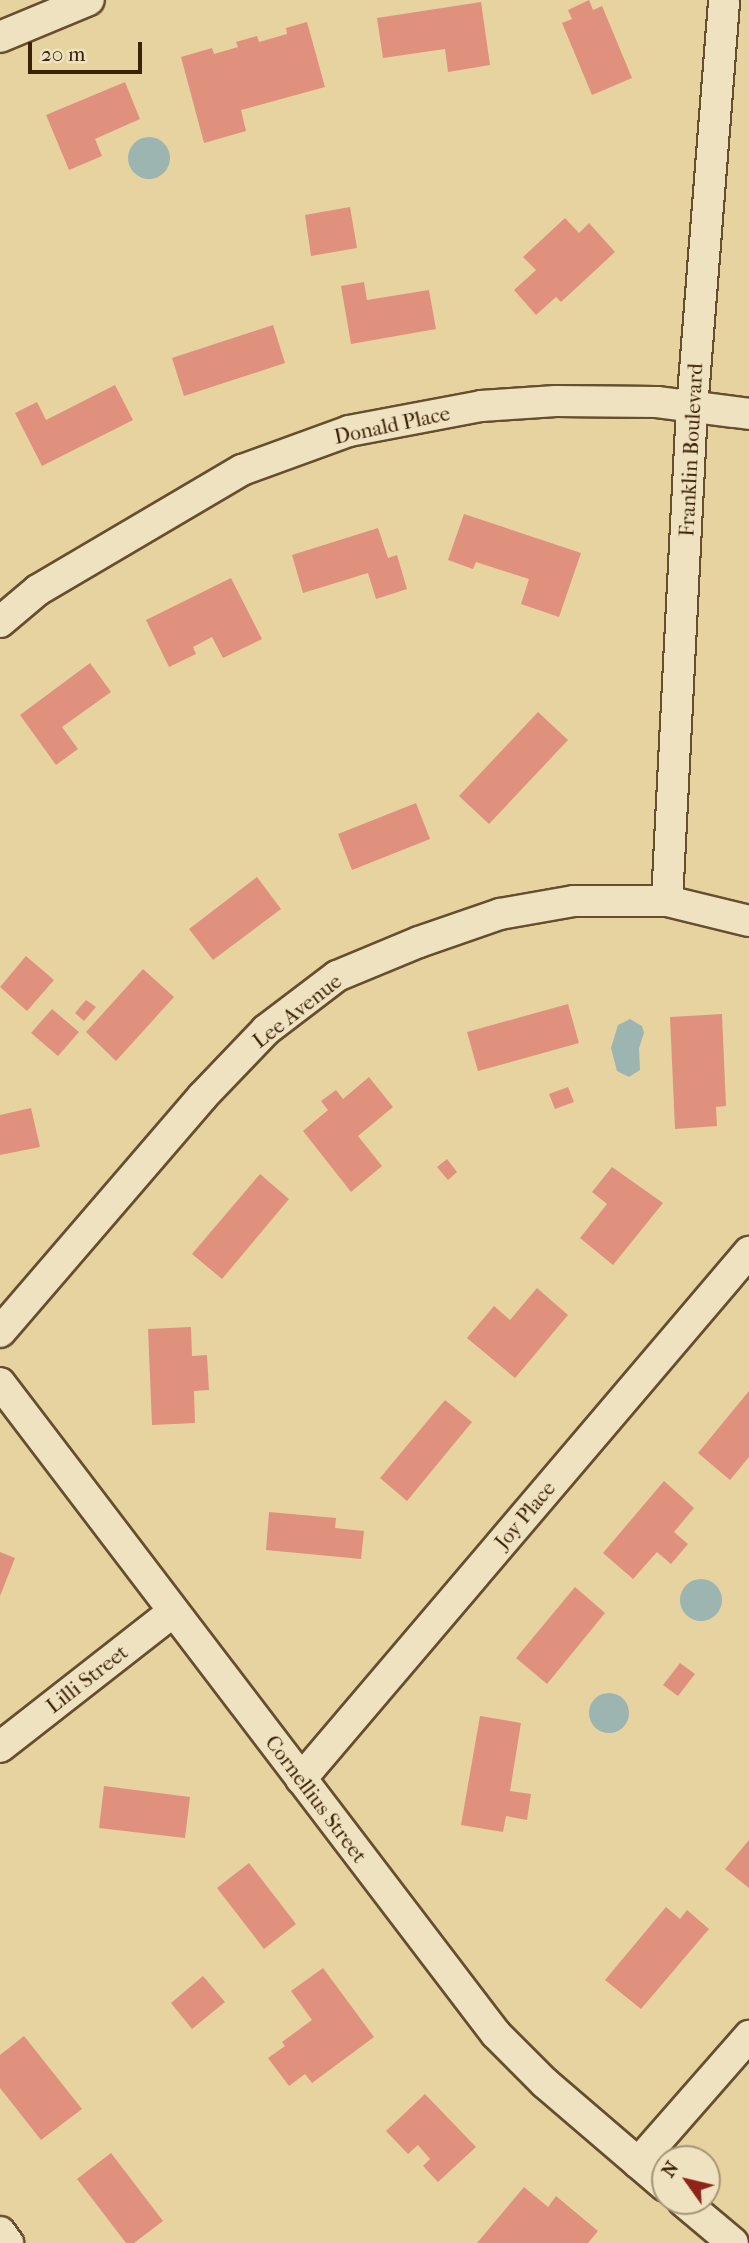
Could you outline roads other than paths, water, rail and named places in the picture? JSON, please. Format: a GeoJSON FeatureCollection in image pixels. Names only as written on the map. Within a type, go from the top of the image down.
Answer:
{"type":"FeatureCollection","features":[{"type":"Feature","properties":{"kind":"street"},"geometry":{"type":"LineString","coordinates":[[0,37],[89,0]]}},
{"type":"Feature","properties":{"kind":"street","name":"Franklin Boulevard"},"geometry":{"type":"LineString","coordinates":[[667,901],[692,409],[724,0]]}},
{"type":"Feature","properties":{"kind":"street","name":"Donald Place"},"geometry":{"type":"LineString","coordinates":[[0,622],[38,590],[242,470],[349,431],[481,407],[556,401],[657,402],[692,409],[749,414]]}},
{"type":"Feature","properties":{"kind":"street","name":"Lee Avenue"},"geometry":{"type":"LineString","coordinates":[[0,1332],[202,1097],[266,1030],[337,976],[419,942],[500,914],[574,901],[667,901],[749,921]]}},
{"type":"Feature","properties":{"kind":"street","name":"Joy Place"},"geometry":{"type":"LineString","coordinates":[[301,1779],[749,1252]]}},
{"type":"Feature","properties":{"kind":"street","name":"Cornellius Street"},"geometry":{"type":"LineString","coordinates":[[0,1383],[496,2034],[545,2083],[651,2174]]}},
{"type":"Feature","properties":{"kind":"street","name":"Lilli Street"},"geometry":{"type":"LineString","coordinates":[[0,1747],[173,1612]]}},
{"type":"Feature","properties":{"kind":"street"},"geometry":{"type":"LineString","coordinates":[[638,2163],[749,2036]]}},
{"type":"Feature","properties":{"kind":"street"},"geometry":{"type":"LineString","coordinates":[[700,2215],[733,2243]]}},
{"type":"Feature","properties":{"kind":"street"},"geometry":{"type":"LineString","coordinates":[[0,2232],[8,2243]]}},
{"type":"Feature","properties":{"kind":"water"},"geometry":{"type":"Polygon","coordinates":[[[149,137],[164,143],[170,158],[164,173],[149,179],[134,173],[128,158],[134,143],[149,137]]]}},
{"type":"Feature","properties":{"kind":"water"},"geometry":{"type":"Polygon","coordinates":[[[630,1019],[642,1026],[644,1033],[639,1048],[640,1070],[629,1077],[617,1071],[611,1048],[618,1025],[630,1019]]]}},
{"type":"Feature","properties":{"kind":"water"},"geometry":{"type":"Polygon","coordinates":[[[701,1579],[716,1585],[722,1600],[716,1615],[701,1621],[686,1615],[680,1600],[686,1585],[701,1579]]]}},
{"type":"Feature","properties":{"kind":"water"},"geometry":{"type":"Polygon","coordinates":[[[609,1693],[623,1699],[629,1713],[623,1727],[609,1733],[595,1727],[589,1713],[595,1699],[609,1693]]]}}]}
